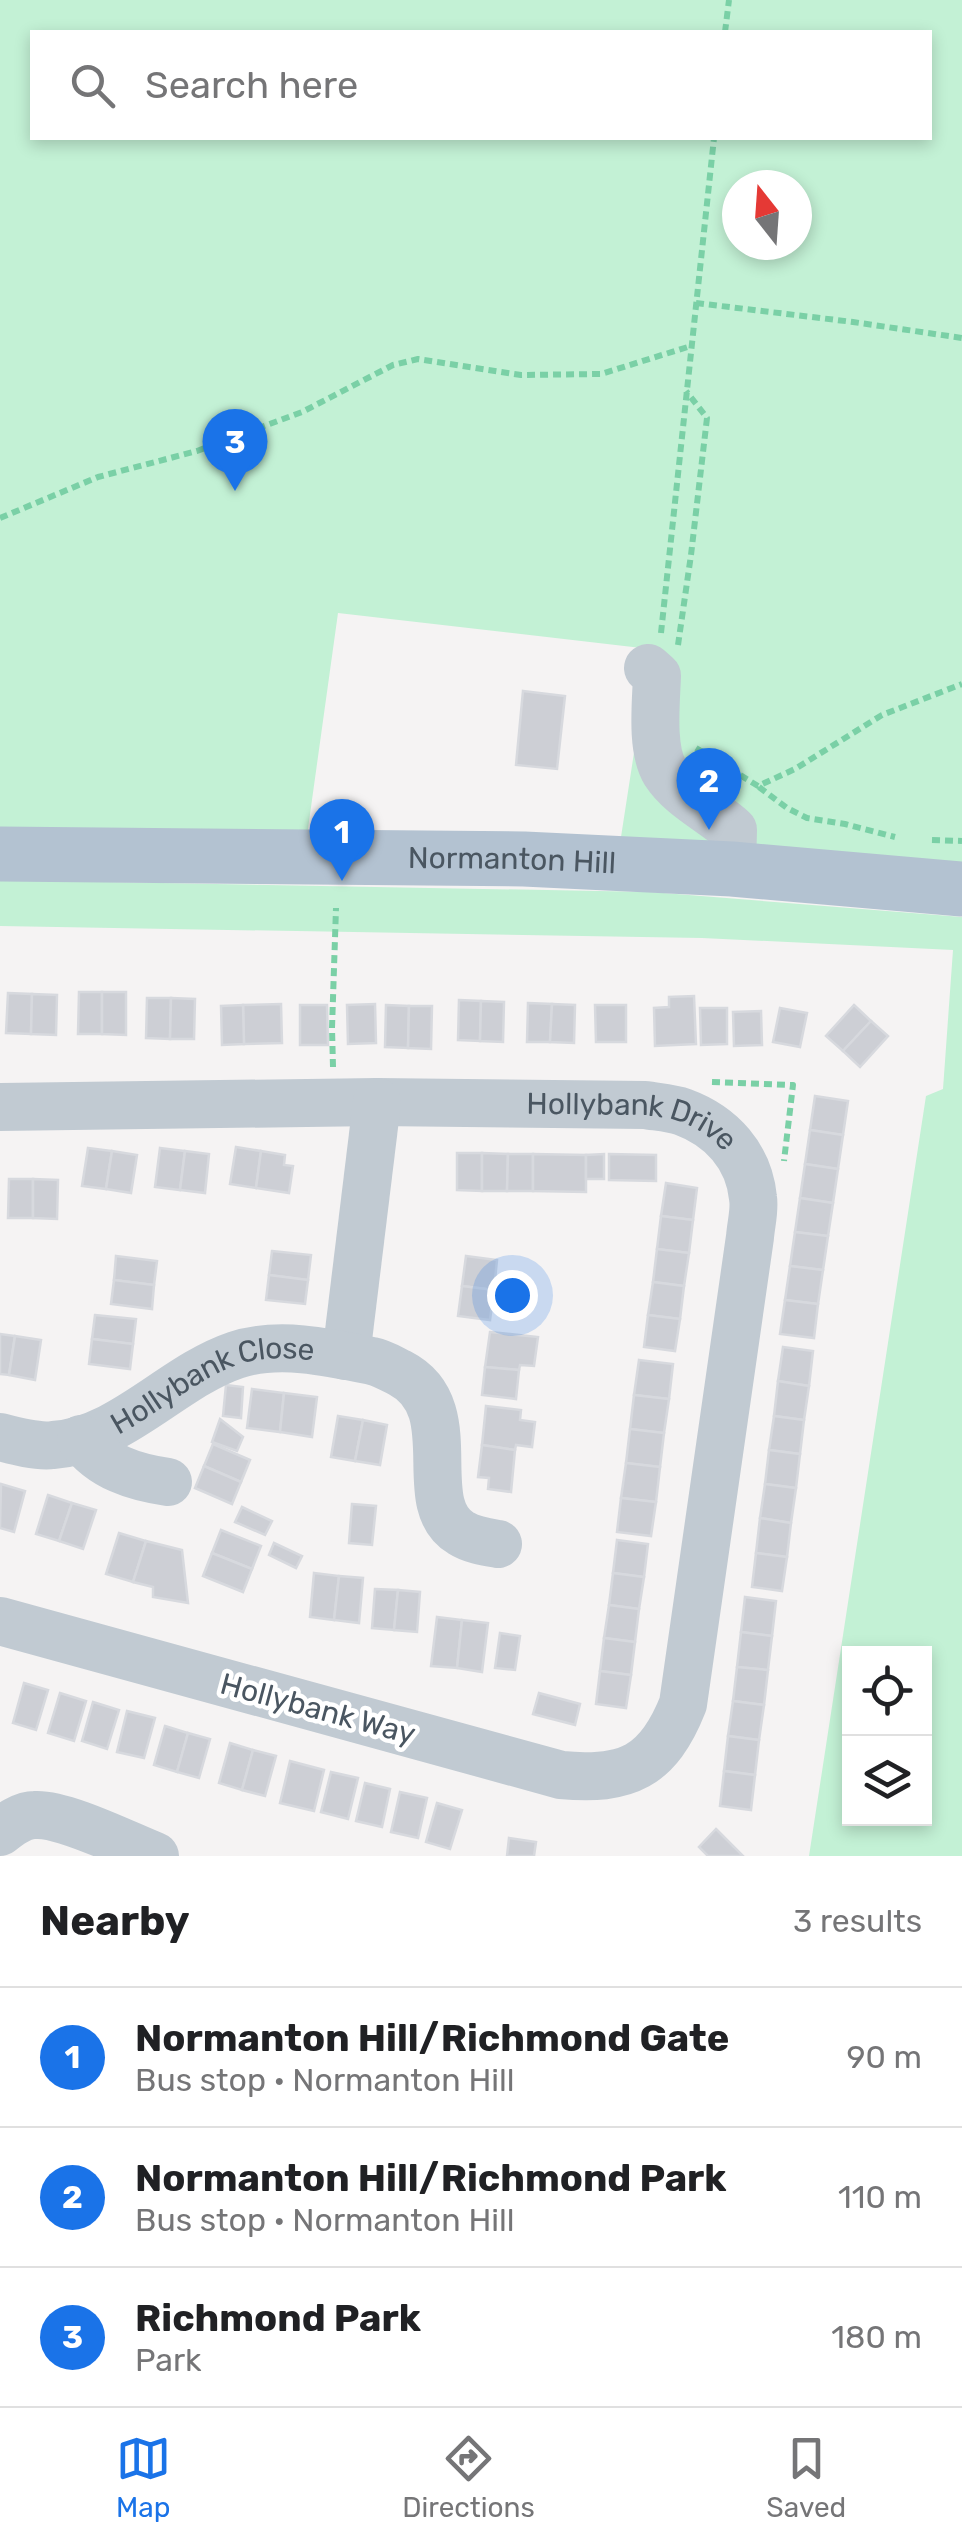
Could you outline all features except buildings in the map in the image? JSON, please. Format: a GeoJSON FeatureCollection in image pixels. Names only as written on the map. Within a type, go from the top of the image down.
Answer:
{"type":"FeatureCollection","features":[{"type":"Feature","properties":{"kind":"main road","name":"Normanton Hill"},"geometry":{"type":"LineString","coordinates":[[0,854],[405,856],[732,869],[962,889]]}},
{"type":"Feature","properties":{"kind":"street"},"geometry":{"type":"LineString","coordinates":[[660,668],[657,750],[664,771],[733,830],[732,869]]}},
{"type":"Feature","properties":{"kind":"street","name":"Hollybank Drive"},"geometry":{"type":"LineString","coordinates":[[0,1106],[377,1102],[645,1105],[681,1111],[710,1124],[729,1140],[746,1167],[754,1198],[683,1704],[672,1732],[654,1754],[637,1766]]}},
{"type":"Feature","properties":{"kind":"street","name":"Hollybank Close"},"geometry":{"type":"LineString","coordinates":[[346,1356],[377,1102]]}},
{"type":"Feature","properties":{"kind":"street","name":"Hollybank Close"},"geometry":{"type":"LineString","coordinates":[[0,1437],[50,1446],[82,1439],[128,1418],[212,1364],[240,1354],[279,1348],[378,1362],[411,1378],[426,1395],[435,1420],[440,1506],[432,1529],[498,1544]]}},
{"type":"Feature","properties":{"kind":"street","name":"Hollybank Close"},"geometry":{"type":"LineString","coordinates":[[82,1439],[90,1451],[113,1467],[168,1482]]}},
{"type":"Feature","properties":{"kind":"street","name":"Hollybank Way"},"geometry":{"type":"LineString","coordinates":[[0,1621],[561,1776],[593,1778],[637,1766]]}},
{"type":"Feature","properties":{"kind":"street"},"geometry":{"type":"LineString","coordinates":[[5,1822],[31,1814],[54,1816],[155,1856]]}},
{"type":"Feature","properties":{"kind":"path"},"geometry":{"type":"LineString","coordinates":[[725,30],[729,0]]}},
{"type":"Feature","properties":{"kind":"path"},"geometry":{"type":"LineString","coordinates":[[660,668],[714,140]]}},
{"type":"Feature","properties":{"kind":"path"},"geometry":{"type":"LineString","coordinates":[[696,303],[962,338]]}},
{"type":"Feature","properties":{"kind":"path"},"geometry":{"type":"LineString","coordinates":[[0,518],[98,477],[197,451],[302,412],[393,365],[418,359],[521,375],[601,374],[691,346]]}},
{"type":"Feature","properties":{"kind":"path"},"geometry":{"type":"LineString","coordinates":[[660,668],[691,556],[708,418],[686,390]]}},
{"type":"Feature","properties":{"kind":"path"},"geometry":{"type":"LineString","coordinates":[[758,786],[795,769],[882,716],[962,684]]}},
{"type":"Feature","properties":{"kind":"path"},"geometry":{"type":"LineString","coordinates":[[689,735],[694,746],[807,818],[904,838]]}},
{"type":"Feature","properties":{"kind":"path"},"geometry":{"type":"LineString","coordinates":[[924,840],[962,840]]}},
{"type":"Feature","properties":{"kind":"path"},"geometry":{"type":"LineString","coordinates":[[334,1079],[336,908]]}},
{"type":"Feature","properties":{"kind":"path"},"geometry":{"type":"LineString","coordinates":[[704,1082],[793,1085],[783,1171]]}},
{"type":"Feature","properties":{"kind":"green space"},"geometry":{"type":"Polygon","coordinates":[[[0,0],[962,0],[962,883],[619,850],[650,649],[338,613],[306,843],[0,841],[0,0]]]}},
{"type":"Feature","properties":{"kind":"green space"},"geometry":{"type":"Polygon","coordinates":[[[0,880],[651,892],[962,917],[962,1856],[809,1856],[926,1096],[943,1089],[953,950],[702,938],[0,926],[0,880]]]}},
{"type":"Feature","properties":{"kind":"place","name":"Richmond Park"},"geometry":{"type":"Point","coordinates":[235,491]}},
{"type":"Feature","properties":{"kind":"place","name":"Normanton Hill/Richmond Park"},"geometry":{"type":"Point","coordinates":[709,830]}},
{"type":"Feature","properties":{"kind":"place","name":"Normanton Hill/Richmond Gate"},"geometry":{"type":"Point","coordinates":[342,881]}}]}
